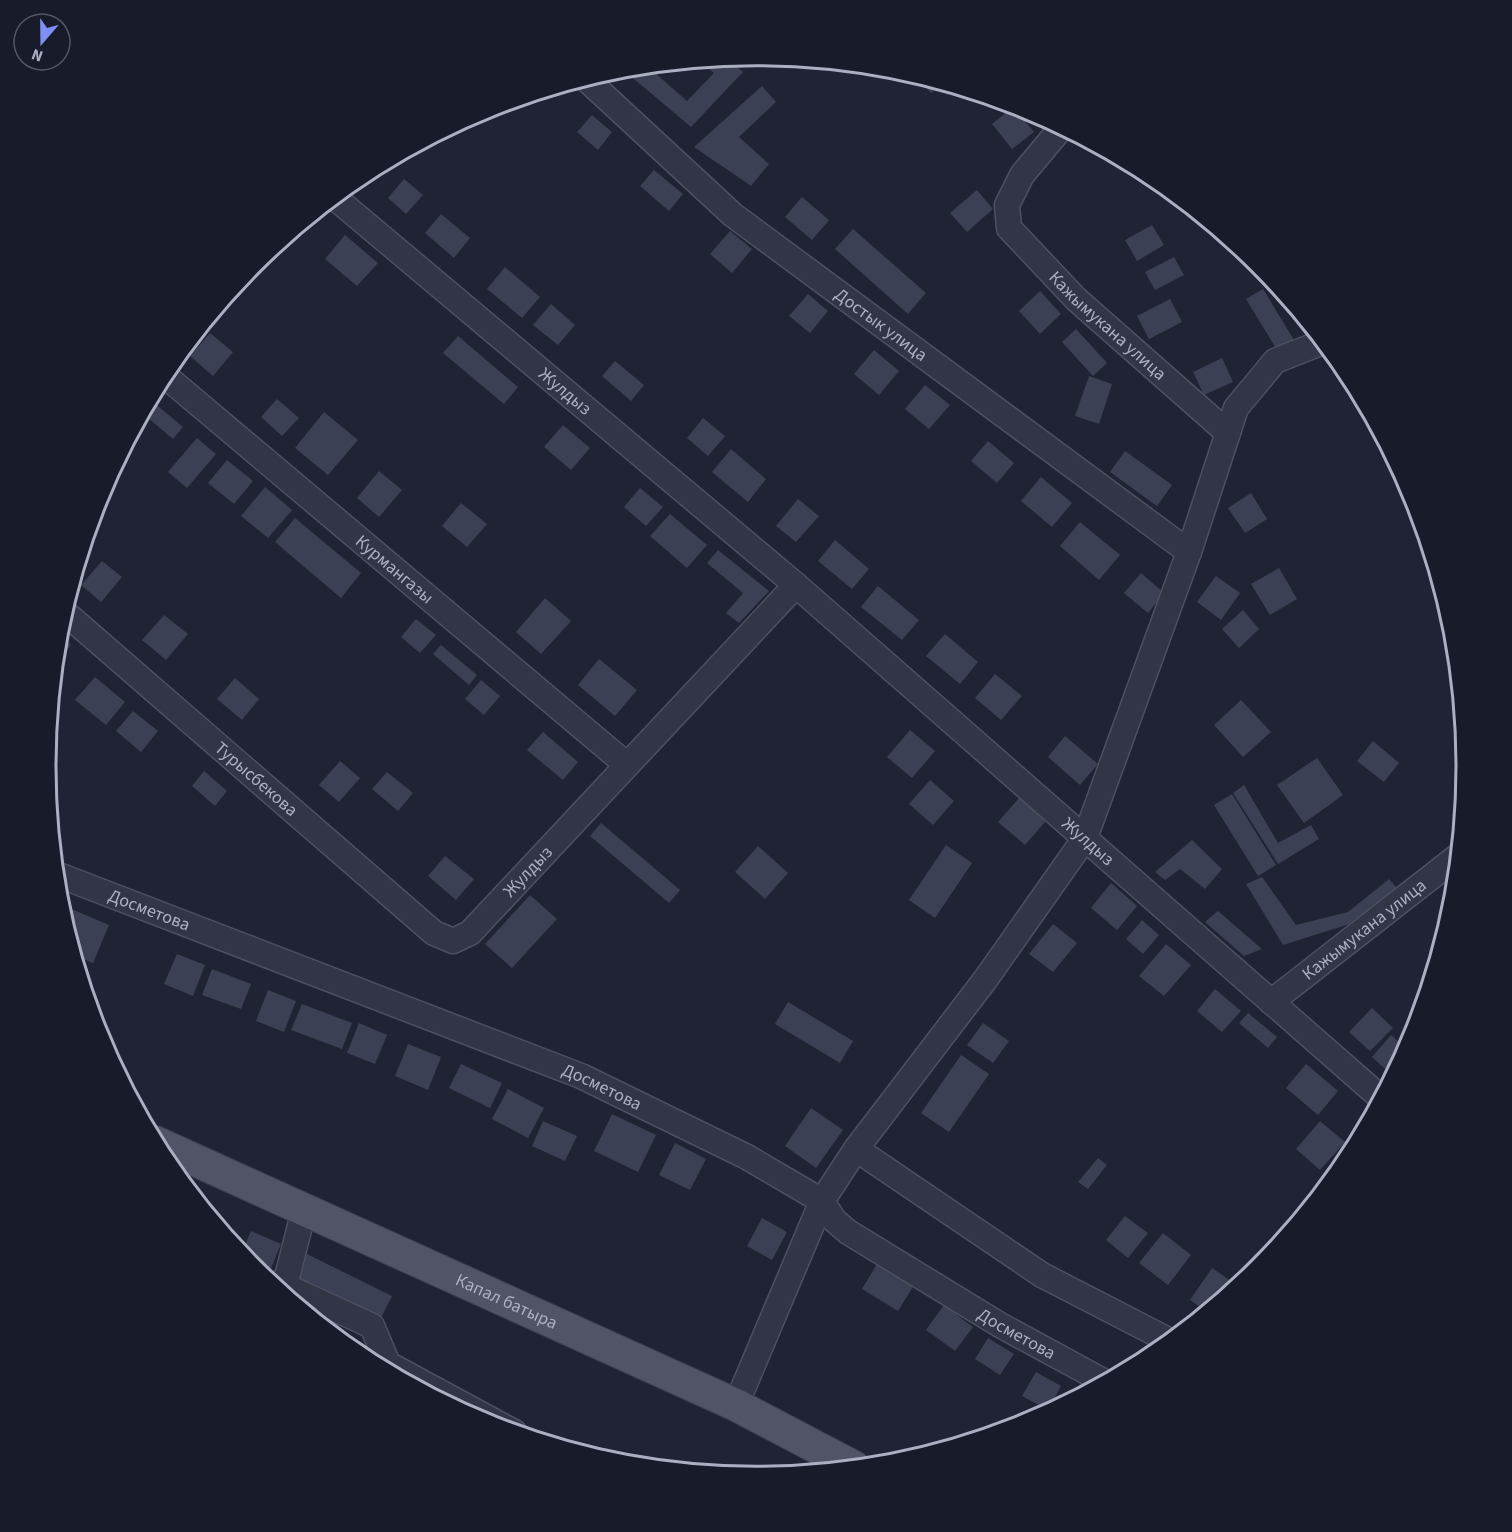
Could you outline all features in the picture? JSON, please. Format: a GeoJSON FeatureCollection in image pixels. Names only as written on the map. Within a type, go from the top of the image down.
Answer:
{"type":"FeatureCollection","features":[{"type":"Feature","properties":{"kind":"main road","name":"Капал батыра"},"geometry":{"type":"LineString","coordinates":[[170,1149],[736,1405],[843,1461]]}},
{"type":"Feature","properties":{"kind":"street","name":"Достык улица"},"geometry":{"type":"LineString","coordinates":[[593,85],[734,215],[1189,552]]}},
{"type":"Feature","properties":{"kind":"street","name":"Кажымукана улица"},"geometry":{"type":"LineString","coordinates":[[1056,134],[1022,175],[1007,205],[1009,228],[1076,299],[1228,433]]}},
{"type":"Feature","properties":{"kind":"street","name":"Жулдыз"},"geometry":{"type":"LineString","coordinates":[[341,203],[796,585],[1375,1093]]}},
{"type":"Feature","properties":{"kind":"street"},"geometry":{"type":"LineString","coordinates":[[736,1405],[822,1201],[856,1149],[985,980],[1085,838],[1189,552],[1236,408],[1275,361],[1315,345]]}},
{"type":"Feature","properties":{"kind":"street","name":"Курмангазы"},"geometry":{"type":"LineString","coordinates":[[171,381],[627,765]]}},
{"type":"Feature","properties":{"kind":"street","name":"Жулдыз"},"geometry":{"type":"LineString","coordinates":[[453,941],[470,933],[796,585]]}},
{"type":"Feature","properties":{"kind":"street","name":"Турысбекова"},"geometry":{"type":"LineString","coordinates":[[71,618],[434,933],[453,941]]}},
{"type":"Feature","properties":{"kind":"street","name":"Кажымукана улица"},"geometry":{"type":"LineString","coordinates":[[1271,1002],[1450,862]]}},
{"type":"Feature","properties":{"kind":"street","name":"Досметова"},"geometry":{"type":"LineString","coordinates":[[65,877],[581,1077],[747,1157],[822,1201],[834,1220],[848,1232],[1000,1325],[1097,1378]]}},
{"type":"Feature","properties":{"kind":"street"},"geometry":{"type":"LineString","coordinates":[[856,1149],[1042,1275],[1161,1337]]}},
{"type":"Feature","properties":{"kind":"street"},"geometry":{"type":"LineString","coordinates":[[284,1284],[304,1210]]}},
{"type":"Feature","properties":{"kind":"street"},"geometry":{"type":"LineString","coordinates":[[293,1292],[372,1326],[387,1361]]}},
{"type":"Feature","properties":{"kind":"building"},"geometry":{"type":"Polygon","coordinates":[[[737,66],[743,72],[691,127],[631,77],[655,73],[687,101],[714,73],[707,67],[737,66]]]}},
{"type":"Feature","properties":{"kind":"building"},"geometry":{"type":"Polygon","coordinates":[[[762,86],[776,102],[739,137],[769,164],[751,186],[694,147],[762,86]]]}},
{"type":"Feature","properties":{"kind":"building"},"geometry":{"type":"Polygon","coordinates":[[[925,86],[936,89],[931,93],[925,86]]]}},
{"type":"Feature","properties":{"kind":"building"},"geometry":{"type":"Polygon","coordinates":[[[1006,112],[1023,119],[1034,132],[1012,149],[992,124],[1006,112]]]}},
{"type":"Feature","properties":{"kind":"building"},"geometry":{"type":"Polygon","coordinates":[[[592,115],[612,132],[598,150],[577,132],[592,115]]]}},
{"type":"Feature","properties":{"kind":"building"},"geometry":{"type":"Polygon","coordinates":[[[654,170],[683,194],[669,211],[640,186],[654,170]]]}},
{"type":"Feature","properties":{"kind":"building"},"geometry":{"type":"Polygon","coordinates":[[[404,179],[423,195],[406,214],[388,198],[404,179]]]}},
{"type":"Feature","properties":{"kind":"building"},"geometry":{"type":"Polygon","coordinates":[[[977,190],[993,209],[967,232],[950,213],[977,190]]]}},
{"type":"Feature","properties":{"kind":"building"},"geometry":{"type":"Polygon","coordinates":[[[802,197],[829,220],[812,240],[785,217],[802,197]]]}},
{"type":"Feature","properties":{"kind":"building"},"geometry":{"type":"Polygon","coordinates":[[[441,214],[470,238],[454,258],[425,233],[441,214]]]}},
{"type":"Feature","properties":{"kind":"building"},"geometry":{"type":"Polygon","coordinates":[[[1152,225],[1164,245],[1137,261],[1125,240],[1152,225]]]}},
{"type":"Feature","properties":{"kind":"building"},"geometry":{"type":"Polygon","coordinates":[[[853,229],[926,293],[908,314],[835,249],[853,229]]]}},
{"type":"Feature","properties":{"kind":"building"},"geometry":{"type":"Polygon","coordinates":[[[730,231],[752,249],[732,273],[710,254],[730,231]]]}},
{"type":"Feature","properties":{"kind":"building"},"geometry":{"type":"Polygon","coordinates":[[[345,235],[378,263],[357,286],[325,259],[345,235]]]}},
{"type":"Feature","properties":{"kind":"building"},"geometry":{"type":"Polygon","coordinates":[[[1174,257],[1184,275],[1155,290],[1145,272],[1174,257]]]}},
{"type":"Feature","properties":{"kind":"building"},"geometry":{"type":"Polygon","coordinates":[[[505,267],[540,297],[522,318],[487,289],[505,267]]]}},
{"type":"Feature","properties":{"kind":"building"},"geometry":{"type":"Polygon","coordinates":[[[1263,289],[1294,340],[1277,350],[1246,299],[1263,289]]]}},
{"type":"Feature","properties":{"kind":"building"},"geometry":{"type":"Polygon","coordinates":[[[1040,291],[1061,314],[1040,334],[1019,311],[1040,291]]]}},
{"type":"Feature","properties":{"kind":"building"},"geometry":{"type":"Polygon","coordinates":[[[808,294],[828,311],[810,333],[789,316],[808,294]]]}},
{"type":"Feature","properties":{"kind":"building"},"geometry":{"type":"Polygon","coordinates":[[[1170,299],[1182,322],[1149,339],[1137,316],[1170,299]]]}},
{"type":"Feature","properties":{"kind":"building"},"geometry":{"type":"Polygon","coordinates":[[[551,304],[575,325],[558,345],[533,325],[551,304]]]}},
{"type":"Feature","properties":{"kind":"building"},"geometry":{"type":"Polygon","coordinates":[[[1076,329],[1107,363],[1093,376],[1062,342],[1076,329]]]}},
{"type":"Feature","properties":{"kind":"building"},"geometry":{"type":"Polygon","coordinates":[[[210,333],[233,352],[213,376],[190,356],[210,333]]]}},
{"type":"Feature","properties":{"kind":"building"},"geometry":{"type":"Polygon","coordinates":[[[458,336],[518,387],[504,404],[443,353],[458,336]]]}},
{"type":"Feature","properties":{"kind":"building"},"geometry":{"type":"Polygon","coordinates":[[[874,350],[899,371],[879,395],[854,374],[874,350]]]}},
{"type":"Feature","properties":{"kind":"building"},"geometry":{"type":"Polygon","coordinates":[[[1222,358],[1233,382],[1204,395],[1193,372],[1222,358]]]}},
{"type":"Feature","properties":{"kind":"building"},"geometry":{"type":"Polygon","coordinates":[[[615,361],[644,385],[631,401],[602,376],[615,361]]]}},
{"type":"Feature","properties":{"kind":"building"},"geometry":{"type":"Polygon","coordinates":[[[1089,376],[1112,384],[1099,424],[1075,416],[1089,376]]]}},
{"type":"Feature","properties":{"kind":"building"},"geometry":{"type":"Polygon","coordinates":[[[925,385],[950,405],[929,429],[905,409],[925,385]]]}},
{"type":"Feature","properties":{"kind":"building"},"geometry":{"type":"Polygon","coordinates":[[[277,399],[299,418],[282,436],[261,417],[277,399]]]}},
{"type":"Feature","properties":{"kind":"building"},"geometry":{"type":"Polygon","coordinates":[[[156,405],[183,427],[173,439],[148,418],[156,405]]]}},
{"type":"Feature","properties":{"kind":"building"},"geometry":{"type":"Polygon","coordinates":[[[324,412],[358,440],[328,475],[295,448],[324,412]]]}},
{"type":"Feature","properties":{"kind":"building"},"geometry":{"type":"Polygon","coordinates":[[[703,418],[725,436],[708,456],[687,438],[703,418]]]}},
{"type":"Feature","properties":{"kind":"building"},"geometry":{"type":"Polygon","coordinates":[[[563,425],[590,448],[571,470],[544,447],[563,425]]]}},
{"type":"Feature","properties":{"kind":"building"},"geometry":{"type":"Polygon","coordinates":[[[197,438],[216,454],[187,488],[168,472],[197,438]]]}},
{"type":"Feature","properties":{"kind":"building"},"geometry":{"type":"Polygon","coordinates":[[[988,441],[1014,463],[997,483],[971,461],[988,441]]]}},
{"type":"Feature","properties":{"kind":"building"},"geometry":{"type":"Polygon","coordinates":[[[731,449],[766,479],[748,502],[712,472],[731,449]]]}},
{"type":"Feature","properties":{"kind":"building"},"geometry":{"type":"Polygon","coordinates":[[[1125,451],[1172,485],[1157,506],[1110,472],[1125,451]]]}},
{"type":"Feature","properties":{"kind":"building"},"geometry":{"type":"Polygon","coordinates":[[[227,460],[253,481],[234,504],[208,483],[227,460]]]}},
{"type":"Feature","properties":{"kind":"building"},"geometry":{"type":"Polygon","coordinates":[[[379,471],[402,490],[379,517],[357,498],[379,471]]]}},
{"type":"Feature","properties":{"kind":"building"},"geometry":{"type":"Polygon","coordinates":[[[1041,477],[1072,503],[1052,527],[1021,501],[1041,477]]]}},
{"type":"Feature","properties":{"kind":"building"},"geometry":{"type":"Polygon","coordinates":[[[265,487],[292,510],[268,538],[241,516],[265,487]]]}},
{"type":"Feature","properties":{"kind":"building"},"geometry":{"type":"Polygon","coordinates":[[[640,488],[663,507],[646,526],[624,507],[640,488]]]}},
{"type":"Feature","properties":{"kind":"building"},"geometry":{"type":"Polygon","coordinates":[[[1251,493],[1267,519],[1245,533],[1228,508],[1251,493]]]}},
{"type":"Feature","properties":{"kind":"building"},"geometry":{"type":"Polygon","coordinates":[[[798,499],[819,516],[796,542],[776,526],[798,499]]]}},
{"type":"Feature","properties":{"kind":"building"},"geometry":{"type":"Polygon","coordinates":[[[461,503],[487,524],[467,547],[442,526],[461,503]]]}},
{"type":"Feature","properties":{"kind":"building"},"geometry":{"type":"Polygon","coordinates":[[[670,514],[707,545],[687,568],[650,536],[670,514]]]}},
{"type":"Feature","properties":{"kind":"building"},"geometry":{"type":"Polygon","coordinates":[[[295,518],[361,573],[341,598],[275,542],[295,518]]]}},
{"type":"Feature","properties":{"kind":"building"},"geometry":{"type":"Polygon","coordinates":[[[1080,522],[1120,555],[1099,580],[1060,546],[1080,522]]]}},
{"type":"Feature","properties":{"kind":"building"},"geometry":{"type":"Polygon","coordinates":[[[835,540],[869,569],[852,589],[818,561],[835,540]]]}},
{"type":"Feature","properties":{"kind":"building"},"geometry":{"type":"Polygon","coordinates":[[[718,550],[769,591],[739,623],[726,613],[743,593],[707,563],[718,550]]]}},
{"type":"Feature","properties":{"kind":"building"},"geometry":{"type":"Polygon","coordinates":[[[102,561],[122,577],[101,602],[81,585],[102,561]]]}},
{"type":"Feature","properties":{"kind":"building"},"geometry":{"type":"Polygon","coordinates":[[[1279,568],[1297,599],[1270,615],[1251,584],[1279,568]]]}},
{"type":"Feature","properties":{"kind":"building"},"geometry":{"type":"Polygon","coordinates":[[[1141,573],[1164,593],[1148,613],[1124,593],[1141,573]]]}},
{"type":"Feature","properties":{"kind":"building"},"geometry":{"type":"Polygon","coordinates":[[[1216,576],[1240,593],[1221,620],[1197,602],[1216,576]]]}},
{"type":"Feature","properties":{"kind":"building"},"geometry":{"type":"Polygon","coordinates":[[[878,586],[919,620],[902,640],[861,607],[878,586]]]}},
{"type":"Feature","properties":{"kind":"building"},"geometry":{"type":"Polygon","coordinates":[[[545,598],[571,621],[541,654],[516,632],[545,598]]]}},
{"type":"Feature","properties":{"kind":"building"},"geometry":{"type":"Polygon","coordinates":[[[1243,610],[1259,629],[1239,648],[1222,629],[1243,610]]]}},
{"type":"Feature","properties":{"kind":"building"},"geometry":{"type":"Polygon","coordinates":[[[164,615],[188,634],[166,660],[142,640],[164,615]]]}},
{"type":"Feature","properties":{"kind":"building"},"geometry":{"type":"Polygon","coordinates":[[[416,619],[436,635],[420,653],[401,637],[416,619]]]}},
{"type":"Feature","properties":{"kind":"building"},"geometry":{"type":"Polygon","coordinates":[[[945,634],[978,662],[960,684],[926,656],[945,634]]]}},
{"type":"Feature","properties":{"kind":"building"},"geometry":{"type":"Polygon","coordinates":[[[67,641],[71,645],[65,652],[67,641]]]}},
{"type":"Feature","properties":{"kind":"building"},"geometry":{"type":"Polygon","coordinates":[[[441,645],[477,675],[469,685],[433,654],[441,645]]]}},
{"type":"Feature","properties":{"kind":"building"},"geometry":{"type":"Polygon","coordinates":[[[599,659],[637,690],[615,716],[578,685],[599,659]]]}},
{"type":"Feature","properties":{"kind":"building"},"geometry":{"type":"Polygon","coordinates":[[[995,674],[1022,696],[1001,720],[975,698],[995,674]]]}},
{"type":"Feature","properties":{"kind":"building"},"geometry":{"type":"Polygon","coordinates":[[[95,677],[125,702],[106,725],[75,700],[95,677]]]}},
{"type":"Feature","properties":{"kind":"building"},"geometry":{"type":"Polygon","coordinates":[[[235,678],[259,699],[242,720],[217,699],[235,678]]]}},
{"type":"Feature","properties":{"kind":"building"},"geometry":{"type":"Polygon","coordinates":[[[481,680],[500,696],[484,715],[465,699],[481,680]]]}},
{"type":"Feature","properties":{"kind":"building"},"geometry":{"type":"Polygon","coordinates":[[[1241,700],[1271,732],[1243,757],[1214,725],[1241,700]]]}},
{"type":"Feature","properties":{"kind":"building"},"geometry":{"type":"Polygon","coordinates":[[[133,711],[158,731],[141,752],[116,731],[133,711]]]}},
{"type":"Feature","properties":{"kind":"building"},"geometry":{"type":"Polygon","coordinates":[[[910,730],[935,751],[912,778],[887,757],[910,730]]]}},
{"type":"Feature","properties":{"kind":"building"},"geometry":{"type":"Polygon","coordinates":[[[543,732],[578,762],[563,780],[527,750],[543,732]]]}},
{"type":"Feature","properties":{"kind":"building"},"geometry":{"type":"Polygon","coordinates":[[[1065,736],[1098,764],[1080,785],[1048,757],[1065,736]]]}},
{"type":"Feature","properties":{"kind":"building"},"geometry":{"type":"Polygon","coordinates":[[[1373,741],[1399,763],[1384,782],[1357,761],[1373,741]]]}},
{"type":"Feature","properties":{"kind":"building"},"geometry":{"type":"Polygon","coordinates":[[[1317,758],[1343,795],[1304,823],[1277,785],[1317,758]]]}},
{"type":"Feature","properties":{"kind":"building"},"geometry":{"type":"Polygon","coordinates":[[[340,761],[360,778],[339,802],[319,785],[340,761]]]}},
{"type":"Feature","properties":{"kind":"building"},"geometry":{"type":"Polygon","coordinates":[[[204,771],[227,791],[215,806],[192,786],[204,771]]]}},
{"type":"Feature","properties":{"kind":"building"},"geometry":{"type":"Polygon","coordinates":[[[387,772],[413,793],[398,811],[372,789],[387,772]]]}},
{"type":"Feature","properties":{"kind":"building"},"geometry":{"type":"Polygon","coordinates":[[[930,780],[954,801],[933,825],[909,804],[930,780]]]}},
{"type":"Feature","properties":{"kind":"building"},"geometry":{"type":"Polygon","coordinates":[[[1244,785],[1278,843],[1311,825],[1319,839],[1278,864],[1233,793],[1244,785]]]}},
{"type":"Feature","properties":{"kind":"building"},"geometry":{"type":"Polygon","coordinates":[[[1232,794],[1276,865],[1258,876],[1214,805],[1232,794]]]}},
{"type":"Feature","properties":{"kind":"building"},"geometry":{"type":"Polygon","coordinates":[[[1019,798],[1046,821],[1025,845],[998,822],[1019,798]]]}},
{"type":"Feature","properties":{"kind":"building"},"geometry":{"type":"Polygon","coordinates":[[[601,823],[680,890],[669,903],[590,836],[601,823]]]}},
{"type":"Feature","properties":{"kind":"building"},"geometry":{"type":"Polygon","coordinates":[[[1192,840],[1222,869],[1205,889],[1180,869],[1165,880],[1155,872],[1192,840]]]}},
{"type":"Feature","properties":{"kind":"building"},"geometry":{"type":"Polygon","coordinates":[[[946,845],[972,863],[935,918],[909,900],[946,845]]]}},
{"type":"Feature","properties":{"kind":"building"},"geometry":{"type":"Polygon","coordinates":[[[758,846],[788,873],[765,899],[735,872],[758,846]]]}},
{"type":"Feature","properties":{"kind":"building"},"geometry":{"type":"Polygon","coordinates":[[[445,856],[474,879],[456,900],[428,876],[445,856]]]}},
{"type":"Feature","properties":{"kind":"building"},"geometry":{"type":"Polygon","coordinates":[[[1262,877],[1296,925],[1348,912],[1389,879],[1397,888],[1353,923],[1283,945],[1246,884],[1262,877]]]}},
{"type":"Feature","properties":{"kind":"building"},"geometry":{"type":"Polygon","coordinates":[[[1111,883],[1137,906],[1117,930],[1091,908],[1111,883]]]}},
{"type":"Feature","properties":{"kind":"building"},"geometry":{"type":"Polygon","coordinates":[[[530,895],[557,919],[512,968],[485,944],[530,895]]]}},
{"type":"Feature","properties":{"kind":"building"},"geometry":{"type":"Polygon","coordinates":[[[70,909],[109,925],[93,963],[83,959],[70,909]]]}},
{"type":"Feature","properties":{"kind":"building"},"geometry":{"type":"Polygon","coordinates":[[[1218,911],[1262,949],[1244,956],[1205,922],[1218,911]]]}},
{"type":"Feature","properties":{"kind":"building"},"geometry":{"type":"Polygon","coordinates":[[[1142,920],[1159,935],[1143,954],[1126,939],[1142,920]]]}},
{"type":"Feature","properties":{"kind":"building"},"geometry":{"type":"Polygon","coordinates":[[[1053,924],[1077,943],[1053,972],[1029,954],[1053,924]]]}},
{"type":"Feature","properties":{"kind":"building"},"geometry":{"type":"Polygon","coordinates":[[[1166,944],[1191,965],[1164,996],[1139,976],[1166,944]]]}},
{"type":"Feature","properties":{"kind":"building"},"geometry":{"type":"Polygon","coordinates":[[[177,954],[205,965],[193,996],[164,984],[177,954]]]}},
{"type":"Feature","properties":{"kind":"building"},"geometry":{"type":"Polygon","coordinates":[[[212,969],[251,984],[241,1009],[202,995],[212,969]]]}},
{"type":"Feature","properties":{"kind":"building"},"geometry":{"type":"Polygon","coordinates":[[[1215,989],[1241,1011],[1222,1032],[1197,1011],[1215,989]]]}},
{"type":"Feature","properties":{"kind":"building"},"geometry":{"type":"Polygon","coordinates":[[[268,990],[296,1001],[284,1032],[256,1021],[268,990]]]}},
{"type":"Feature","properties":{"kind":"building"},"geometry":{"type":"Polygon","coordinates":[[[788,1002],[853,1041],[840,1063],[775,1024],[788,1002]]]}},
{"type":"Feature","properties":{"kind":"building"},"geometry":{"type":"Polygon","coordinates":[[[302,1004],[352,1023],[342,1049],[291,1030],[302,1004]]]}},
{"type":"Feature","properties":{"kind":"building"},"geometry":{"type":"Polygon","coordinates":[[[1372,1008],[1393,1028],[1370,1051],[1349,1032],[1372,1008]]]}},
{"type":"Feature","properties":{"kind":"building"},"geometry":{"type":"Polygon","coordinates":[[[1248,1013],[1277,1037],[1268,1048],[1239,1023],[1248,1013]]]}},
{"type":"Feature","properties":{"kind":"building"},"geometry":{"type":"Polygon","coordinates":[[[359,1023],[387,1035],[375,1064],[347,1053],[359,1023]]]}},
{"type":"Feature","properties":{"kind":"building"},"geometry":{"type":"Polygon","coordinates":[[[983,1023],[1009,1041],[993,1063],[967,1045],[983,1023]]]}},
{"type":"Feature","properties":{"kind":"building"},"geometry":{"type":"Polygon","coordinates":[[[1391,1035],[1399,1042],[1387,1070],[1372,1057],[1391,1035]]]}},
{"type":"Feature","properties":{"kind":"building"},"geometry":{"type":"Polygon","coordinates":[[[408,1044],[441,1057],[428,1090],[395,1076],[408,1044]]]}},
{"type":"Feature","properties":{"kind":"building"},"geometry":{"type":"Polygon","coordinates":[[[961,1055],[989,1074],[949,1132],[921,1113],[961,1055]]]}},
{"type":"Feature","properties":{"kind":"building"},"geometry":{"type":"Polygon","coordinates":[[[461,1064],[502,1083],[490,1108],[449,1088],[461,1064]]]}},
{"type":"Feature","properties":{"kind":"building"},"geometry":{"type":"Polygon","coordinates":[[[1306,1064],[1338,1091],[1318,1115],[1286,1088],[1306,1064]]]}},
{"type":"Feature","properties":{"kind":"building"},"geometry":{"type":"Polygon","coordinates":[[[508,1089],[544,1108],[528,1138],[492,1119],[508,1089]]]}},
{"type":"Feature","properties":{"kind":"building"},"geometry":{"type":"Polygon","coordinates":[[[811,1108],[843,1130],[816,1168],[785,1146],[811,1108]]]}},
{"type":"Feature","properties":{"kind":"building"},"geometry":{"type":"Polygon","coordinates":[[[612,1114],[656,1135],[638,1172],[594,1151],[612,1114]]]}},
{"type":"Feature","properties":{"kind":"building"},"geometry":{"type":"Polygon","coordinates":[[[543,1121],[577,1136],[565,1161],[532,1146],[543,1121]]]}},
{"type":"Feature","properties":{"kind":"building"},"geometry":{"type":"Polygon","coordinates":[[[1320,1121],[1345,1142],[1320,1170],[1296,1149],[1320,1121]]]}},
{"type":"Feature","properties":{"kind":"building"},"geometry":{"type":"Polygon","coordinates":[[[675,1143],[706,1159],[690,1190],[659,1175],[675,1143]]]}},
{"type":"Feature","properties":{"kind":"building"},"geometry":{"type":"Polygon","coordinates":[[[1098,1158],[1107,1165],[1088,1189],[1078,1182],[1098,1158]]]}},
{"type":"Feature","properties":{"kind":"building"},"geometry":{"type":"Polygon","coordinates":[[[1125,1216],[1148,1233],[1128,1258],[1106,1240],[1125,1216]]]}},
{"type":"Feature","properties":{"kind":"building"},"geometry":{"type":"Polygon","coordinates":[[[762,1218],[787,1232],[772,1260],[747,1246],[762,1218]]]}},
{"type":"Feature","properties":{"kind":"building"},"geometry":{"type":"Polygon","coordinates":[[[251,1231],[281,1244],[270,1270],[245,1245],[251,1231]]]}},
{"type":"Feature","properties":{"kind":"building"},"geometry":{"type":"Polygon","coordinates":[[[1163,1233],[1191,1255],[1168,1285],[1139,1263],[1163,1233]]]}},
{"type":"Feature","properties":{"kind":"building"},"geometry":{"type":"Polygon","coordinates":[[[305,1253],[392,1296],[380,1320],[292,1278],[305,1253]]]}},
{"type":"Feature","properties":{"kind":"building"},"geometry":{"type":"Polygon","coordinates":[[[877,1264],[914,1285],[898,1311],[862,1289],[877,1264]]]}},
{"type":"Feature","properties":{"kind":"building"},"geometry":{"type":"Polygon","coordinates":[[[1212,1268],[1231,1281],[1200,1307],[1190,1300],[1212,1268]]]}},
{"type":"Feature","properties":{"kind":"building"},"geometry":{"type":"Polygon","coordinates":[[[944,1305],[973,1327],[955,1351],[926,1330],[944,1305]]]}},
{"type":"Feature","properties":{"kind":"building"},"geometry":{"type":"Polygon","coordinates":[[[988,1338],[1014,1354],[1000,1375],[975,1359],[988,1338]]]}},
{"type":"Feature","properties":{"kind":"building"},"geometry":{"type":"Polygon","coordinates":[[[1036,1372],[1061,1386],[1054,1400],[1040,1406],[1022,1396],[1036,1372]]]}}]}
